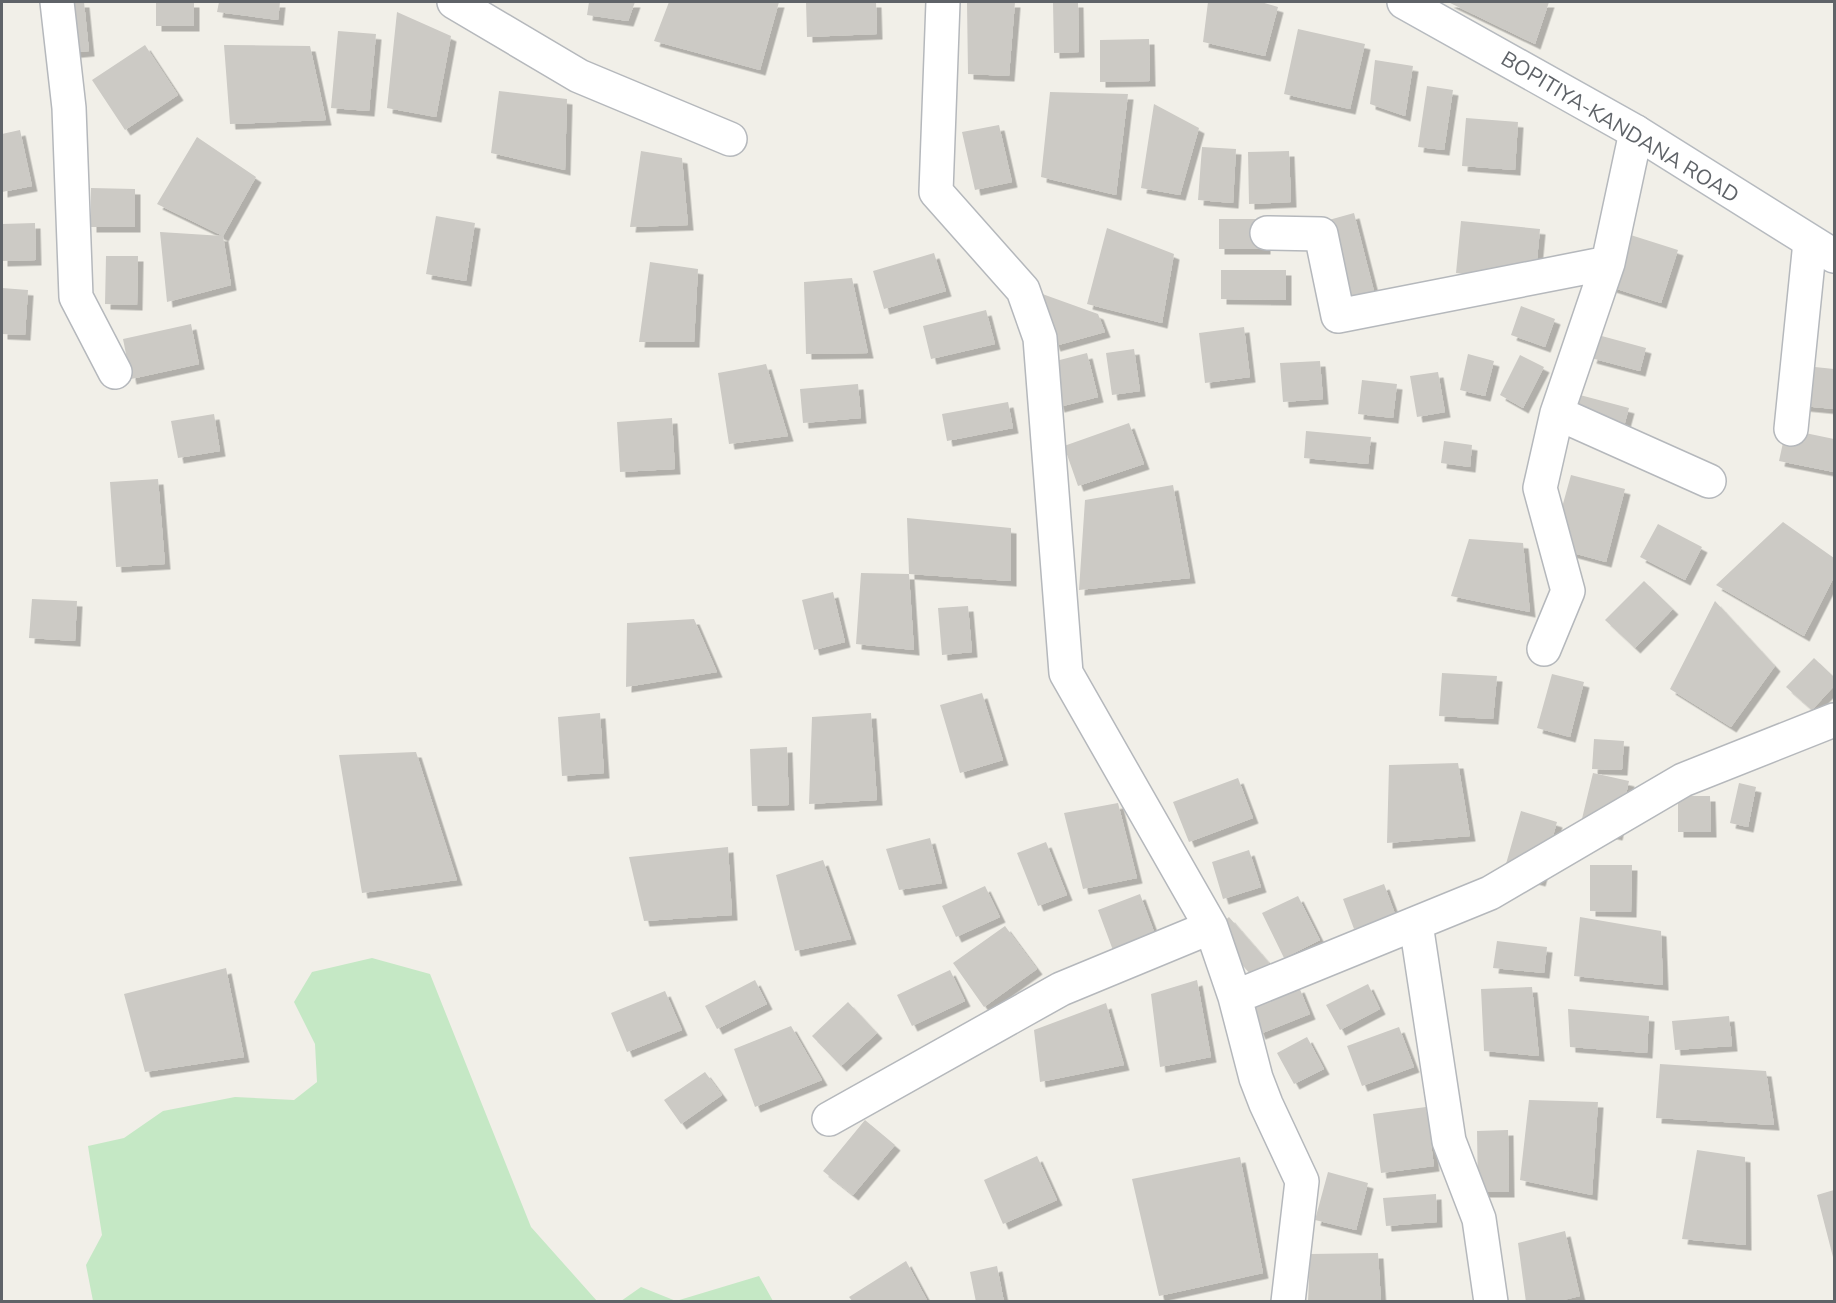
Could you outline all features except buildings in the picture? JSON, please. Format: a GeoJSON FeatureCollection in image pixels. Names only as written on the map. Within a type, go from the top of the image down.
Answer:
{"type":"FeatureCollection","features":[{"type":"Feature","properties":{"kind":"street"},"geometry":{"type":"LineString","coordinates":[[57,2],[69,108],[76,297],[115,372]]}},
{"type":"Feature","properties":{"kind":"street"},"geometry":{"type":"LineString","coordinates":[[454,2],[579,76],[730,139]]}},
{"type":"Feature","properties":{"kind":"street"},"geometry":{"type":"LineString","coordinates":[[943,2],[936,192],[1023,290],[1040,338],[1066,673],[1211,927],[1235,997],[1256,1078],[1302,1181],[1288,1302]]}},
{"type":"Feature","properties":{"kind":"street","name":"BOPITIYA-KANDANA ROAD"},"geometry":{"type":"LineString","coordinates":[[1404,2],[1636,132],[1822,249]]}},
{"type":"Feature","properties":{"kind":"street"},"geometry":{"type":"LineString","coordinates":[[1544,649],[1568,591],[1540,488],[1557,413],[1608,263],[1636,132]]}},
{"type":"Feature","properties":{"kind":"street"},"geometry":{"type":"LineString","coordinates":[[1267,232],[1321,234],[1338,316],[1608,263]]}},
{"type":"Feature","properties":{"kind":"street"},"geometry":{"type":"LineString","coordinates":[[1791,429],[1822,249]]}},
{"type":"Feature","properties":{"kind":"street"},"geometry":{"type":"LineString","coordinates":[[1557,413],[1709,481]]}},
{"type":"Feature","properties":{"kind":"street"},"geometry":{"type":"LineString","coordinates":[[1235,997],[1491,893],[1683,780],[1834,720]]}},
{"type":"Feature","properties":{"kind":"street"},"geometry":{"type":"LineString","coordinates":[[1416,924],[1449,1141],[1479,1219],[1491,1302]]}},
{"type":"Feature","properties":{"kind":"street"},"geometry":{"type":"LineString","coordinates":[[830,1119],[1061,989],[1211,927]]}},
{"type":"Feature","properties":{"kind":"green space"},"geometry":{"type":"Polygon","coordinates":[[[372,958],[430,974],[531,1227],[597,1301],[93,1301],[86,1265],[102,1235],[88,1146],[124,1138],[163,1111],[235,1097],[294,1100],[317,1082],[315,1044],[294,1002],[312,972],[372,958]]]}},
{"type":"Feature","properties":{"kind":"green space"},"geometry":{"type":"Polygon","coordinates":[[[759,1276],[773,1301],[676,1301],[759,1276]]]}},
{"type":"Feature","properties":{"kind":"green space"},"geometry":{"type":"Polygon","coordinates":[[[641,1287],[676,1301],[621,1301],[641,1287]]]}}]}
